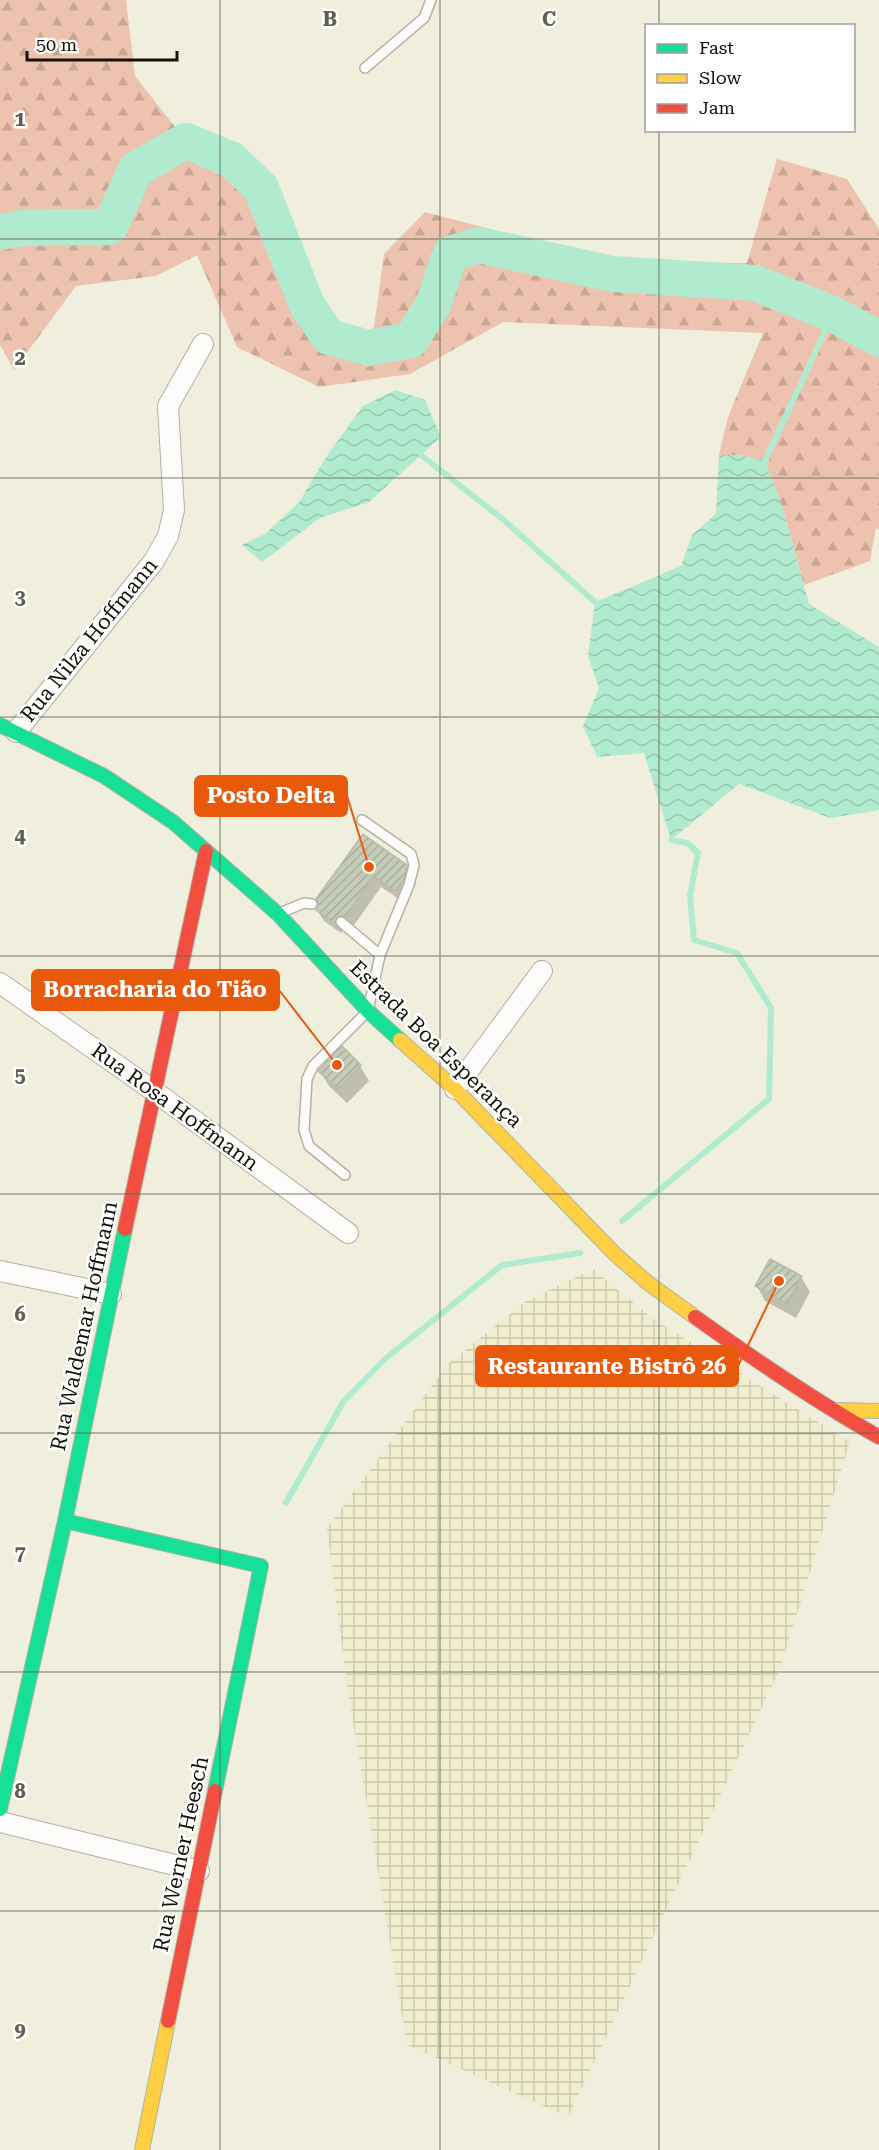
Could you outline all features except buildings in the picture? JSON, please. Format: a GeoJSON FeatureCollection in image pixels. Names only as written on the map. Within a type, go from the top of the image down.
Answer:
{"type":"FeatureCollection","features":[{"type":"Feature","properties":{"kind":"street","name":"Rua Nilza Hoffmann"},"geometry":{"type":"LineString","coordinates":[[8,728],[154,561],[168,536],[174,510],[168,406],[203,344]]}},
{"type":"Feature","properties":{"kind":"street","name":"Estrada Boa Esperança"},"geometry":{"type":"LineString","coordinates":[[8,728],[104,776],[173,822],[278,914],[368,1011],[455,1089],[615,1254],[648,1283],[732,1345],[831,1410],[879,1437]]}},
{"type":"Feature","properties":{"kind":"street","name":"Rua Waldemar Hoffmann"},"geometry":{"type":"LineString","coordinates":[[0,1809],[65,1521],[206,851]]}},
{"type":"Feature","properties":{"kind":"street"},"geometry":{"type":"LineString","coordinates":[[455,1089],[542,971]]}},
{"type":"Feature","properties":{"kind":"street","name":"Rua Rosa Hoffmann"},"geometry":{"type":"LineString","coordinates":[[0,983],[348,1233]]}},
{"type":"Feature","properties":{"kind":"street"},"geometry":{"type":"LineString","coordinates":[[0,1270],[111,1294]]}},
{"type":"Feature","properties":{"kind":"street"},"geometry":{"type":"LineString","coordinates":[[831,1410],[879,1411]]}},
{"type":"Feature","properties":{"kind":"street","name":"Rua Werner Heesch"},"geometry":{"type":"LineString","coordinates":[[65,1521],[261,1566],[142,2150]]}},
{"type":"Feature","properties":{"kind":"street"},"geometry":{"type":"LineString","coordinates":[[0,1822],[199,1871]]}},
{"type":"Feature","properties":{"kind":"lane"},"geometry":{"type":"LineString","coordinates":[[365,68],[424,18],[431,0]]}},
{"type":"Feature","properties":{"kind":"lane"},"geometry":{"type":"LineString","coordinates":[[345,1176],[309,1146],[304,1130],[307,1079],[313,1066],[368,1011],[380,955],[409,885],[414,865],[411,854],[362,820]]}},
{"type":"Feature","properties":{"kind":"lane"},"geometry":{"type":"LineString","coordinates":[[278,914],[303,903],[312,904]]}},
{"type":"Feature","properties":{"kind":"lane"},"geometry":{"type":"LineString","coordinates":[[341,922],[380,955]]}},
{"type":"Feature","properties":{"kind":"shaded area"},"geometry":{"type":"Polygon","coordinates":[[[593,1269],[652,1318],[850,1442],[780,1669],[568,2117],[407,2045],[347,1686],[327,1528],[448,1364],[525,1302],[593,1269]]]}},
{"type":"Feature","properties":{"kind":"green space"},"geometry":{"type":"Polygon","coordinates":[[[0,0],[126,0],[135,76],[186,141],[261,188],[307,305],[329,337],[369,348],[384,254],[425,212],[615,262],[747,263],[777,159],[847,179],[879,229],[879,529],[876,528],[870,561],[804,585],[783,509],[765,461],[739,455],[719,455],[728,417],[763,333],[503,322],[410,374],[319,387],[237,347],[197,255],[156,276],[76,286],[14,370],[0,345],[0,0]]]}},
{"type":"Feature","properties":{"kind":"water"},"geometry":{"type":"Polygon","coordinates":[[[395,390],[425,400],[441,437],[369,502],[320,518],[262,562],[242,545],[265,534],[299,502],[328,454],[363,406],[395,390]]]}},
{"type":"Feature","properties":{"kind":"water"},"geometry":{"type":"Polygon","coordinates":[[[719,455],[739,455],[765,461],[783,509],[809,604],[879,647],[879,810],[830,818],[739,784],[671,840],[644,753],[597,757],[583,726],[599,688],[588,656],[595,602],[681,566],[692,535],[716,514],[719,455]]]}},
{"type":"Feature","properties":{"kind":"waterway"},"geometry":{"type":"LineString","coordinates":[[0,232],[22,228],[110,227],[136,169],[186,141],[232,160],[261,188],[307,305],[329,337],[369,348],[411,340],[433,305],[450,254],[479,245],[613,274],[755,283],[833,314],[879,339]]}},
{"type":"Feature","properties":{"kind":"waterway"},"geometry":{"type":"LineString","coordinates":[[765,461],[833,314]]}},
{"type":"Feature","properties":{"kind":"waterway"},"geometry":{"type":"LineString","coordinates":[[421,455],[505,521],[595,602]]}},
{"type":"Feature","properties":{"kind":"waterway"},"geometry":{"type":"LineString","coordinates":[[622,1221],[769,1099],[771,1008],[737,953],[694,940],[690,896],[698,853],[687,843],[671,840]]}},
{"type":"Feature","properties":{"kind":"waterway"},"geometry":{"type":"LineString","coordinates":[[286,1503],[343,1402],[386,1358],[502,1265],[580,1253]]}},
{"type":"Feature","properties":{"kind":"traffic: fast"},"geometry":{"type":"LineString","coordinates":[[0,725],[104,776],[173,822],[278,914],[368,1011],[400,1040]]}},
{"type":"Feature","properties":{"kind":"traffic: fast"},"geometry":{"type":"LineString","coordinates":[[0,1809],[65,1521],[125,1229]]}},
{"type":"Feature","properties":{"kind":"traffic: fast"},"geometry":{"type":"LineString","coordinates":[[65,1521],[261,1566],[215,1791]]}},
{"type":"Feature","properties":{"kind":"traffic: slow"},"geometry":{"type":"LineString","coordinates":[[400,1040],[455,1089],[615,1254],[648,1283],[695,1317]]}},
{"type":"Feature","properties":{"kind":"traffic: slow"},"geometry":{"type":"LineString","coordinates":[[835,1410],[879,1411]]}},
{"type":"Feature","properties":{"kind":"traffic: slow"},"geometry":{"type":"LineString","coordinates":[[142,2150],[168,2021]]}},
{"type":"Feature","properties":{"kind":"traffic: jam"},"geometry":{"type":"LineString","coordinates":[[125,1229],[206,851]]}},
{"type":"Feature","properties":{"kind":"traffic: jam"},"geometry":{"type":"LineString","coordinates":[[695,1317],[786,1380],[879,1437]]}},
{"type":"Feature","properties":{"kind":"traffic: jam"},"geometry":{"type":"LineString","coordinates":[[168,2021],[215,1791]]}},
{"type":"Feature","properties":{"kind":"place","name":"Posto Delta"},"geometry":{"type":"Point","coordinates":[369,867]}},
{"type":"Feature","properties":{"kind":"place","name":"Borracharia do Tião"},"geometry":{"type":"Point","coordinates":[337,1065]}},
{"type":"Feature","properties":{"kind":"place","name":"Restaurante Bistrô 26"},"geometry":{"type":"Point","coordinates":[779,1281]}}]}
